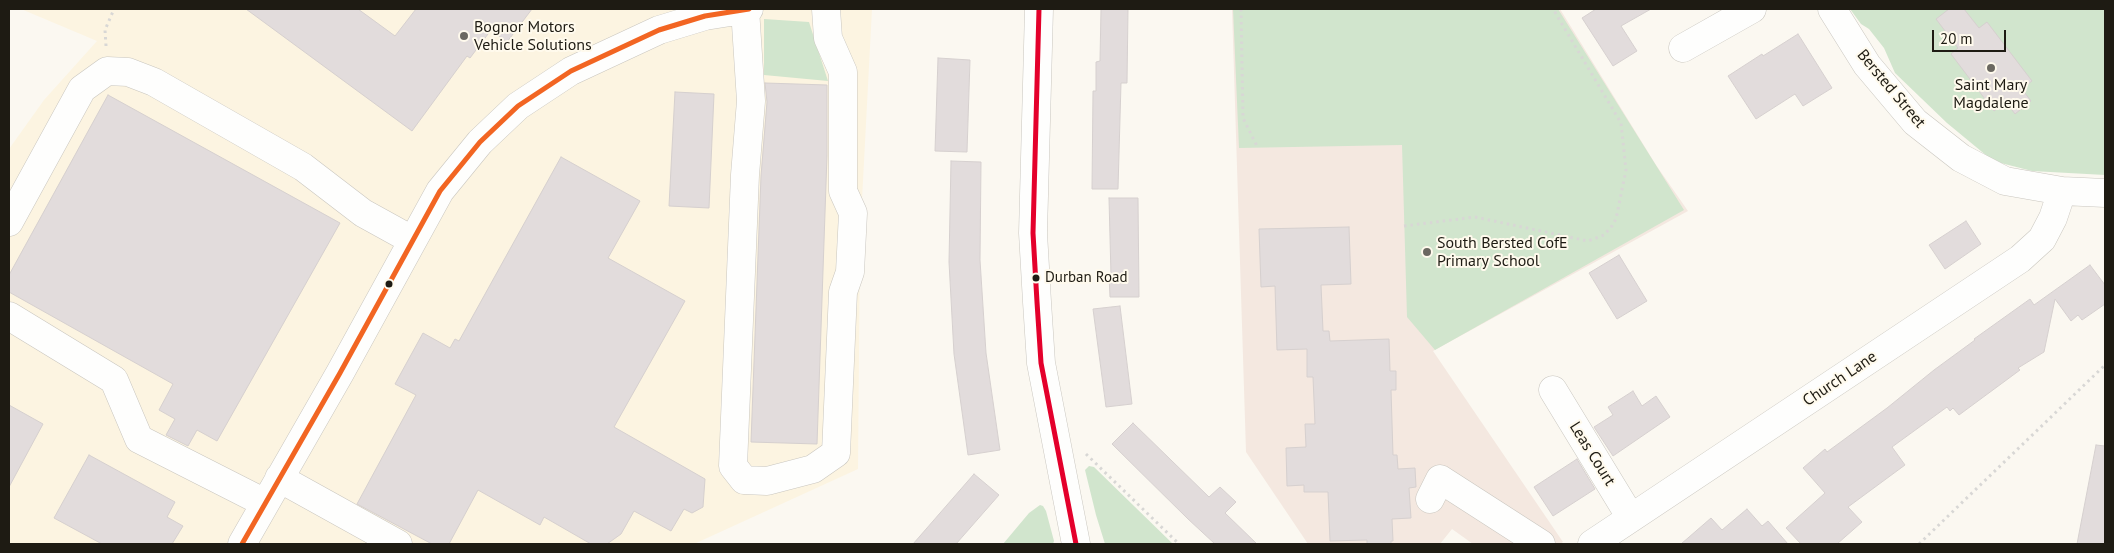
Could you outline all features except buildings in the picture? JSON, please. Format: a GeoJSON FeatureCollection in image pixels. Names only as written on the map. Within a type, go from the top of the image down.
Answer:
{"type":"FeatureCollection","features":[{"type":"Feature","properties":{"kind":"street"},"geometry":{"type":"LineString","coordinates":[[242,544],[340,373],[440,191],[480,142],[518,106],[571,71],[659,30],[703,12],[747,9],[750,101],[745,176],[733,466],[744,480],[766,481],[813,469],[836,453],[843,292],[850,272],[853,213],[843,191],[843,72],[828,38],[826,9]]}},
{"type":"Feature","properties":{"kind":"street"},"geometry":{"type":"LineString","coordinates":[[1039,9],[1034,233],[1036,302],[1042,363],[1076,544]]}},
{"type":"Feature","properties":{"kind":"street"},"geometry":{"type":"LineString","coordinates":[[1683,48],[1752,9]]}},
{"type":"Feature","properties":{"kind":"street","name":"Bersted Street"},"geometry":{"type":"LineString","coordinates":[[1832,9],[1867,65],[1916,122],[1960,158],[2005,181],[2062,191],[2105,193]]}},
{"type":"Feature","properties":{"kind":"street"},"geometry":{"type":"LineString","coordinates":[[9,222],[82,90],[107,71],[128,72],[154,82],[303,167],[363,213],[412,240]]}},
{"type":"Feature","properties":{"kind":"street","name":"Church Lane"},"geometry":{"type":"LineString","coordinates":[[1592,544],[2020,259],[2042,239],[2053,218],[2062,191]]}},
{"type":"Feature","properties":{"kind":"street"},"geometry":{"type":"LineString","coordinates":[[9,316],[114,380],[139,439],[265,503]]}},
{"type":"Feature","properties":{"kind":"street","name":"Leas Court"},"geometry":{"type":"LineString","coordinates":[[1553,390],[1631,518]]}},
{"type":"Feature","properties":{"kind":"street"},"geometry":{"type":"LineString","coordinates":[[279,478],[398,544]]}},
{"type":"Feature","properties":{"kind":"street"},"geometry":{"type":"LineString","coordinates":[[1430,499],[1440,479],[1541,544]]}},
{"type":"Feature","properties":{"kind":"path"},"geometry":{"type":"LineString","coordinates":[[107,71],[104,30],[114,9]]}},
{"type":"Feature","properties":{"kind":"path"},"geometry":{"type":"LineString","coordinates":[[1241,9],[1243,118],[1258,148]]}},
{"type":"Feature","properties":{"kind":"path"},"geometry":{"type":"LineString","coordinates":[[1404,226],[1475,217],[1588,241],[1604,235],[1612,226],[1616,219],[1626,170],[1621,122],[1553,9]]}},
{"type":"Feature","properties":{"kind":"path"},"geometry":{"type":"LineString","coordinates":[[1919,544],[2105,366]]}},
{"type":"Feature","properties":{"kind":"path"},"geometry":{"type":"LineString","coordinates":[[1081,448],[1179,544]]}},
{"type":"Feature","properties":{"kind":"shaded area"},"geometry":{"type":"Polygon","coordinates":[[[21,9],[872,9],[860,238],[858,469],[694,544],[9,544],[9,149],[44,100],[97,41],[21,9]]]}},
{"type":"Feature","properties":{"kind":"shaded area","name":"South Bersted CofE Primary School"},"geometry":{"type":"Polygon","coordinates":[[[1232,9],[1560,9],[1656,165],[1688,211],[1433,351],[1563,542],[1560,544],[1473,544],[1452,529],[1440,544],[1308,544],[1246,452],[1232,9]]]}},
{"type":"Feature","properties":{"kind":"green space"},"geometry":{"type":"Polygon","coordinates":[[[1233,9],[1558,9],[1684,210],[1435,350],[1407,317],[1402,145],[1239,148],[1233,9]]]}},
{"type":"Feature","properties":{"kind":"green space"},"geometry":{"type":"Polygon","coordinates":[[[1850,9],[2105,9],[2105,175],[2032,171],[1993,161],[1947,123],[1895,73],[1884,48],[1869,29],[1861,24],[1850,9]]]}},
{"type":"Feature","properties":{"kind":"green space"},"geometry":{"type":"Polygon","coordinates":[[[764,19],[809,22],[828,81],[764,75],[764,19]]]}},
{"type":"Feature","properties":{"kind":"green space"},"geometry":{"type":"Polygon","coordinates":[[[1089,466],[1094,467],[1173,544],[1105,544],[1085,470],[1089,466]]]}},
{"type":"Feature","properties":{"kind":"green space"},"geometry":{"type":"Polygon","coordinates":[[[1040,505],[1046,511],[1054,541],[1053,544],[1003,544],[1029,513],[1040,505]]]}},
{"type":"Feature","properties":{"kind":"transit line"},"geometry":{"type":"LineString","coordinates":[[242,544],[340,373],[440,191],[480,142],[518,106],[571,71],[659,30],[705,16],[749,9]]}},
{"type":"Feature","properties":{"kind":"transit line"},"geometry":{"type":"LineString","coordinates":[[1039,9],[1033,233],[1041,363],[1076,544]]}},
{"type":"Feature","properties":{"kind":"place","name":"Bognor Motors Vehicle Solutions"},"geometry":{"type":"Point","coordinates":[464,36]}},
{"type":"Feature","properties":{"kind":"place","name":"Saint Mary Magdalene"},"geometry":{"type":"Point","coordinates":[1991,68]}},
{"type":"Feature","properties":{"kind":"place","name":"South Bersted CofE Primary School"},"geometry":{"type":"Point","coordinates":[1427,252]}},
{"type":"Feature","properties":{"kind":"place","name":"Durban Road"},"geometry":{"type":"Point","coordinates":[1036,278]}}]}
